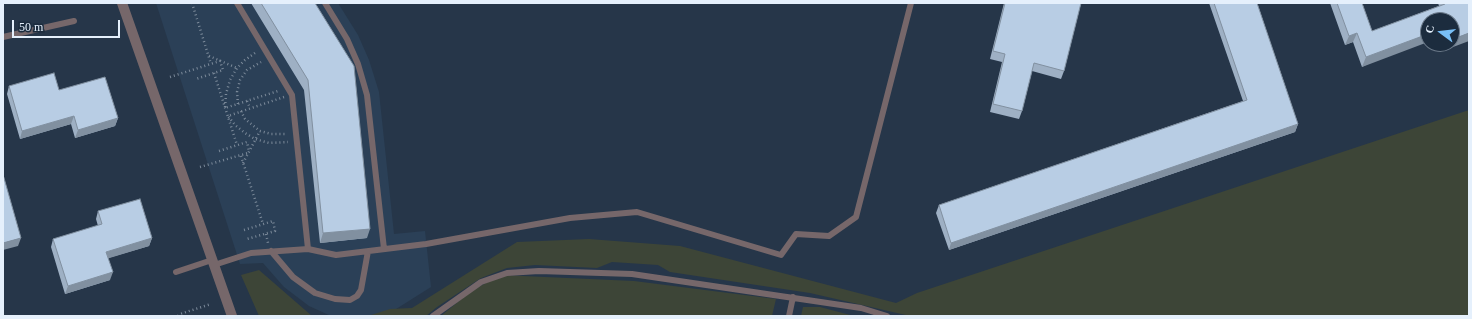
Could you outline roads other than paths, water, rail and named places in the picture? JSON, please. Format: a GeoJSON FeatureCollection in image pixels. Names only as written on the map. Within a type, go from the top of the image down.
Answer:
{"type":"FeatureCollection","features":[{"type":"Feature","properties":{"kind":"street"},"geometry":{"type":"LineString","coordinates":[[122,3],[232,316]]}},
{"type":"Feature","properties":{"kind":"lane"},"geometry":{"type":"LineString","coordinates":[[236,3],[292,95],[308,249]]}},
{"type":"Feature","properties":{"kind":"lane"},"geometry":{"type":"LineString","coordinates":[[326,3],[347,39],[358,64],[367,95],[384,249]]}},
{"type":"Feature","properties":{"kind":"lane"},"geometry":{"type":"LineString","coordinates":[[176,272],[251,253],[308,249],[336,255],[426,244],[570,218],[637,212],[781,255],[796,234],[830,236],[856,217],[911,3]]}},
{"type":"Feature","properties":{"kind":"lane"},"geometry":{"type":"LineString","coordinates":[[3,37],[74,21]]}},
{"type":"Feature","properties":{"kind":"lane"},"geometry":{"type":"LineString","coordinates":[[270,251],[293,277],[315,294],[335,299],[350,300],[357,296],[361,290],[368,251]]}},
{"type":"Feature","properties":{"kind":"lane"},"geometry":{"type":"LineString","coordinates":[[433,316],[481,282],[507,273],[533,271],[632,274],[862,308],[887,316]]}},
{"type":"Feature","properties":{"kind":"lane"},"geometry":{"type":"LineString","coordinates":[[789,316],[793,297]]}}]}
